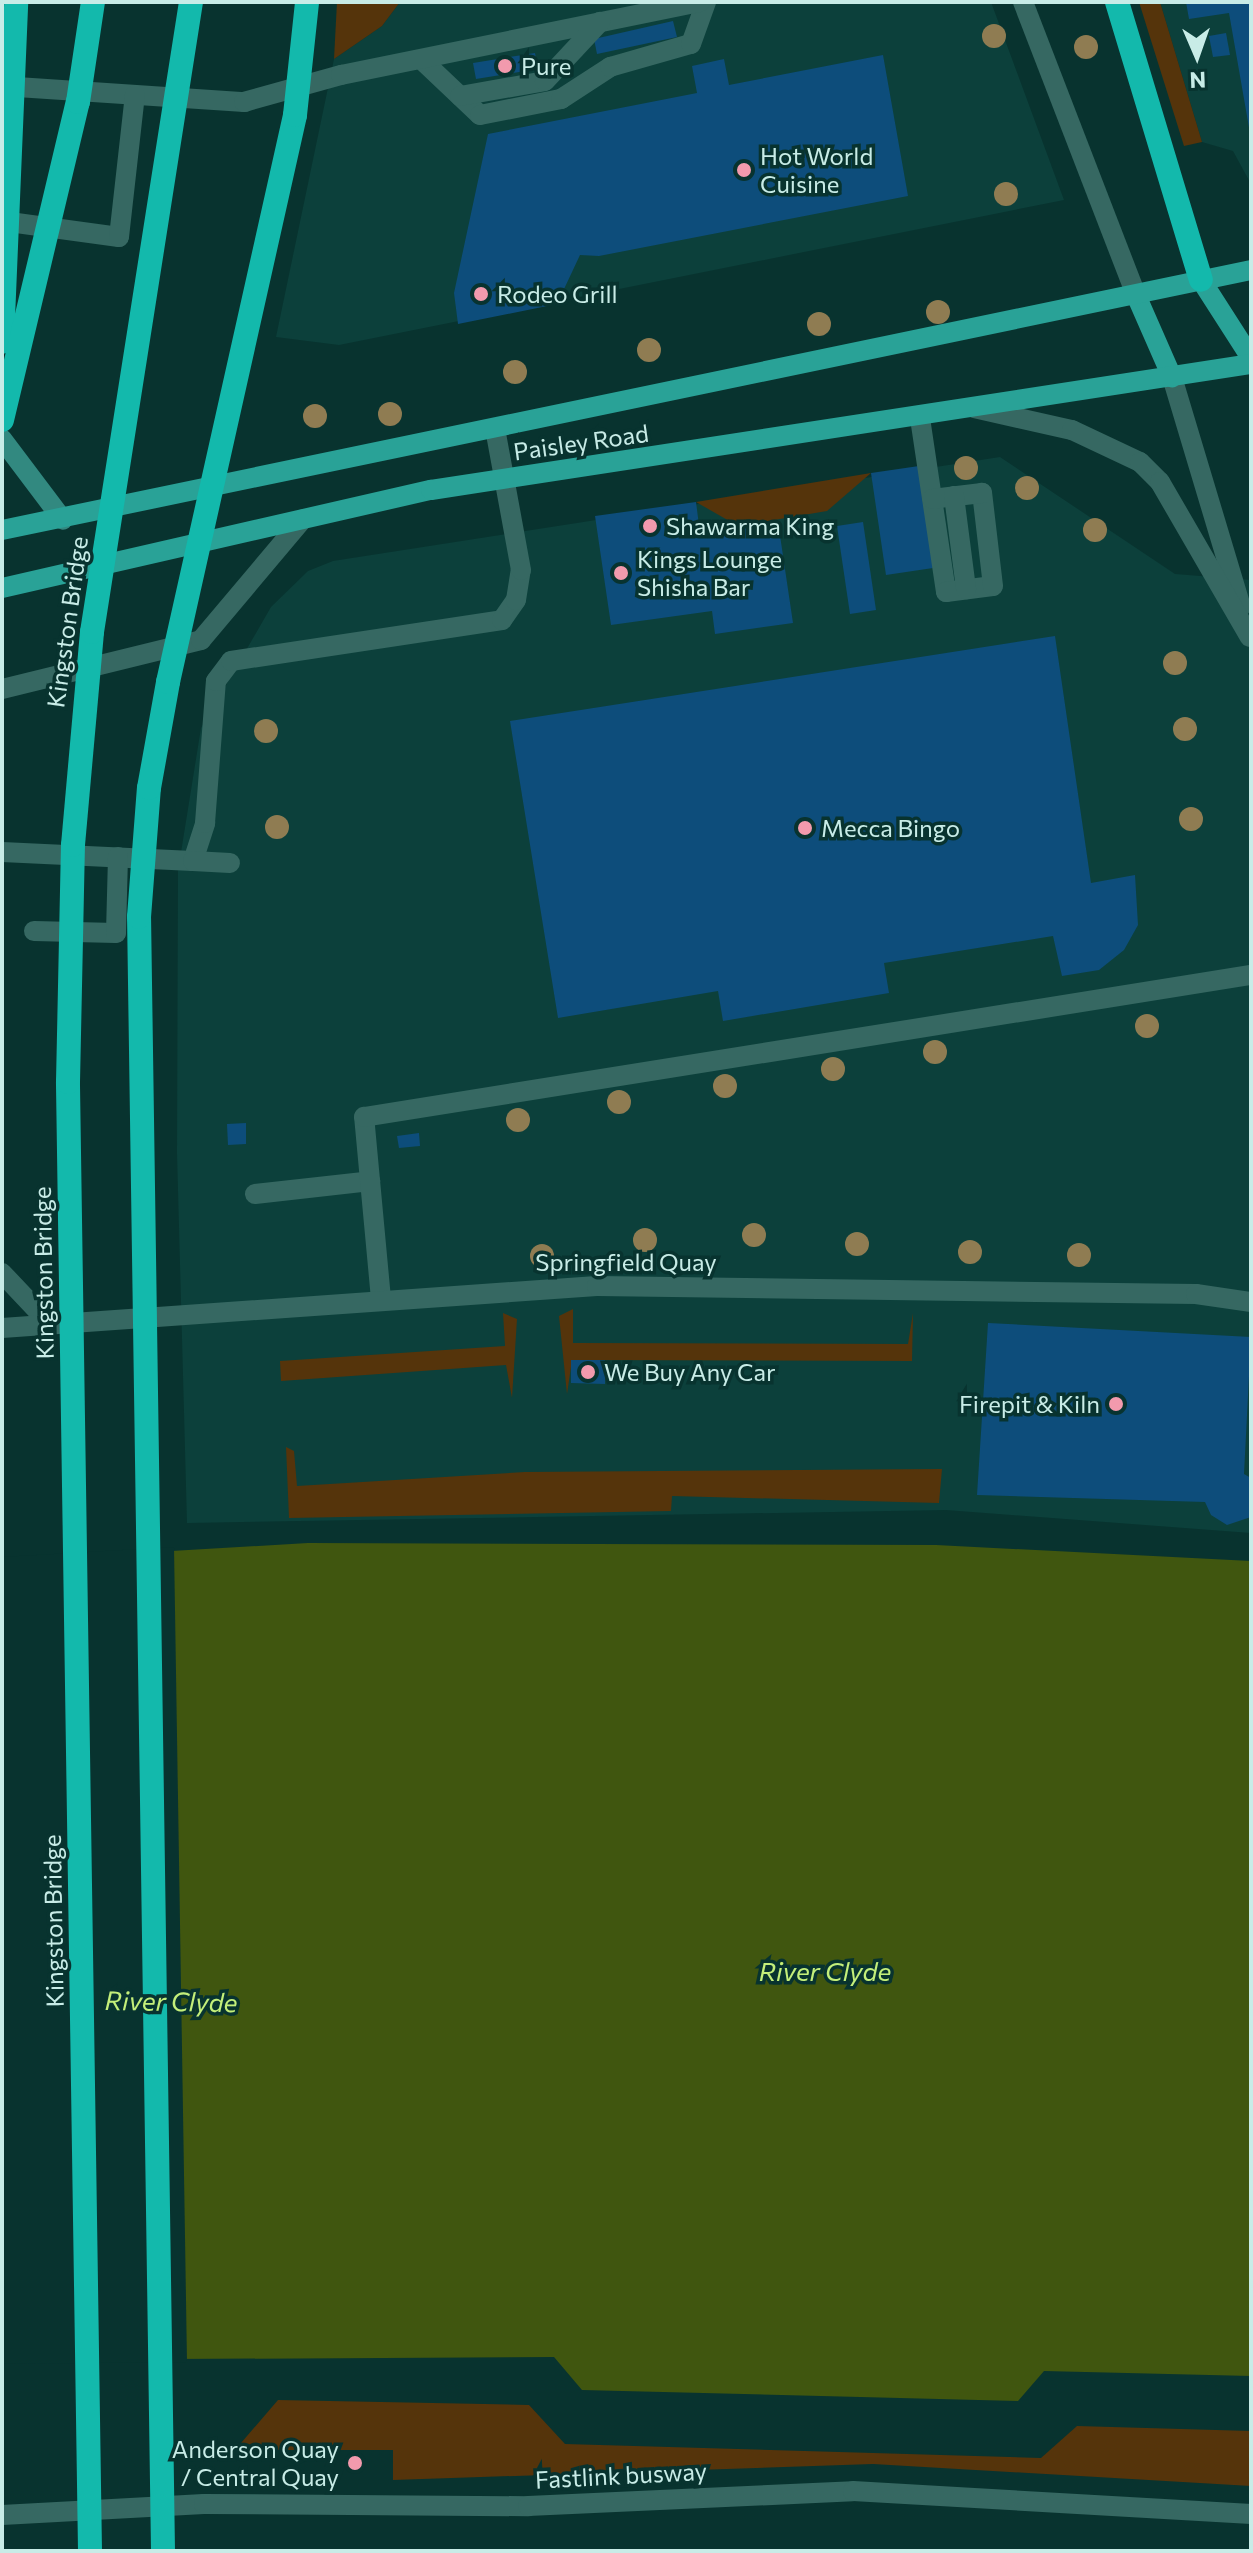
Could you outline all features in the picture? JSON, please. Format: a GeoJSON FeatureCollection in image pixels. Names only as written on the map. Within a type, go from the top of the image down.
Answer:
{"type":"FeatureCollection","features":[{"type":"Feature","properties":{"kind":"highway"},"geometry":{"type":"LineString","coordinates":[[2,342],[16,2]]}},
{"type":"Feature","properties":{"kind":"highway"},"geometry":{"type":"LineString","coordinates":[[2,420],[78,102],[93,2]]}},
{"type":"Feature","properties":{"kind":"highway","name":"Kingston Bridge"},"geometry":{"type":"LineString","coordinates":[[90,2551],[68,1082],[73,845],[92,632],[191,2]]}},
{"type":"Feature","properties":{"kind":"highway"},"geometry":{"type":"LineString","coordinates":[[163,2551],[139,917],[149,788],[168,682],[295,115],[307,2]]}},
{"type":"Feature","properties":{"kind":"highway"},"geometry":{"type":"LineString","coordinates":[[1117,2],[1201,280]]}},
{"type":"Feature","properties":{"kind":"main road","name":"Paisley Road"},"geometry":{"type":"LineString","coordinates":[[2,530],[63,520],[1251,270]]}},
{"type":"Feature","properties":{"kind":"main road"},"geometry":{"type":"LineString","coordinates":[[1201,280],[1251,358]]}},
{"type":"Feature","properties":{"kind":"main road"},"geometry":{"type":"LineString","coordinates":[[1136,295],[1172,377]]}},
{"type":"Feature","properties":{"kind":"main road","name":"Paisley Road"},"geometry":{"type":"LineString","coordinates":[[2,588],[303,519],[505,479],[920,418],[1251,364]]}},
{"type":"Feature","properties":{"kind":"street"},"geometry":{"type":"LineString","coordinates":[[2,86],[244,102],[341,75],[424,62],[703,2],[691,44],[610,67],[561,99],[480,115],[424,62]]}},
{"type":"Feature","properties":{"kind":"street"},"geometry":{"type":"LineString","coordinates":[[1023,2],[1136,295]]}},
{"type":"Feature","properties":{"kind":"street"},"geometry":{"type":"LineString","coordinates":[[460,96],[545,81],[600,22]]}},
{"type":"Feature","properties":{"kind":"street"},"geometry":{"type":"LineString","coordinates":[[2,221],[119,237],[135,95]]}},
{"type":"Feature","properties":{"kind":"street"},"geometry":{"type":"LineString","coordinates":[[1172,377],[1251,633]]}},
{"type":"Feature","properties":{"kind":"street"},"geometry":{"type":"LineString","coordinates":[[974,408],[1072,430],[1140,462],[1160,482],[1251,633]]}},
{"type":"Feature","properties":{"kind":"street"},"geometry":{"type":"LineString","coordinates":[[920,418],[932,499],[946,592],[993,586],[982,493],[932,499]]}},
{"type":"Feature","properties":{"kind":"street"},"geometry":{"type":"LineString","coordinates":[[193,861],[205,823],[216,681],[231,661],[502,620],[516,600],[521,570],[495,429]]}},
{"type":"Feature","properties":{"kind":"street"},"geometry":{"type":"LineString","coordinates":[[2,439],[63,520]]}},
{"type":"Feature","properties":{"kind":"street"},"geometry":{"type":"LineString","coordinates":[[954,496],[966,589]]}},
{"type":"Feature","properties":{"kind":"street"},"geometry":{"type":"LineString","coordinates":[[2,689],[201,640],[303,519]]}},
{"type":"Feature","properties":{"kind":"street"},"geometry":{"type":"LineString","coordinates":[[2,852],[230,863]]}},
{"type":"Feature","properties":{"kind":"street"},"geometry":{"type":"LineString","coordinates":[[34,931],[116,933],[118,857]]}},
{"type":"Feature","properties":{"kind":"street"},"geometry":{"type":"LineString","coordinates":[[381,1299],[364,1117],[1251,975]]}},
{"type":"Feature","properties":{"kind":"street"},"geometry":{"type":"LineString","coordinates":[[255,1194],[370,1181]]}},
{"type":"Feature","properties":{"kind":"street"},"geometry":{"type":"LineString","coordinates":[[2,1273],[50,1324]]}},
{"type":"Feature","properties":{"kind":"street","name":"Springfield Quay"},"geometry":{"type":"LineString","coordinates":[[2,1328],[123,1323],[381,1299],[597,1286],[1196,1294],[1251,1302]]}},
{"type":"Feature","properties":{"kind":"street","name":"Fastlink busway"},"geometry":{"type":"LineString","coordinates":[[2,2515],[204,2504],[528,2506],[853,2491],[1248,2515]]}},
{"type":"Feature","properties":{"kind":"shaded area"},"geometry":{"type":"Polygon","coordinates":[[[337,2],[400,2],[382,26],[334,59],[337,2]]]}},
{"type":"Feature","properties":{"kind":"shaded area"},"geometry":{"type":"Polygon","coordinates":[[[400,2],[991,2],[1064,200],[339,345],[276,337],[334,59],[382,26],[400,2]]]}},
{"type":"Feature","properties":{"kind":"shaded area"},"geometry":{"type":"Polygon","coordinates":[[[1139,2],[1160,2],[1202,142],[1184,146],[1139,2]]]}},
{"type":"Feature","properties":{"kind":"shaded area"},"geometry":{"type":"Polygon","coordinates":[[[1160,2],[1251,2],[1251,184],[1233,151],[1202,142],[1160,2]]]}},
{"type":"Feature","properties":{"kind":"shaded area"},"geometry":{"type":"Polygon","coordinates":[[[1000,457],[1175,574],[1251,580],[1251,1533],[946,1510],[187,1523],[177,1153],[178,871],[201,728],[271,607],[308,571],[333,561],[1000,457]]]}},
{"type":"Feature","properties":{"kind":"shaded area"},"geometry":{"type":"Polygon","coordinates":[[[871,473],[827,511],[738,526],[696,502],[871,473]]]}},
{"type":"Feature","properties":{"kind":"shaded area"},"geometry":{"type":"Polygon","coordinates":[[[573,1309],[573,1343],[908,1344],[913,1313],[912,1361],[572,1360],[567,1394],[559,1316],[573,1309]]]}},
{"type":"Feature","properties":{"kind":"shaded area"},"geometry":{"type":"Polygon","coordinates":[[[503,1313],[517,1319],[512,1398],[506,1365],[281,1381],[280,1361],[505,1346],[503,1313]]]}},
{"type":"Feature","properties":{"kind":"shaded area"},"geometry":{"type":"Polygon","coordinates":[[[286,1447],[294,1451],[297,1486],[525,1472],[942,1469],[939,1503],[672,1496],[671,1511],[289,1518],[286,1447]]]}},
{"type":"Feature","properties":{"kind":"shaded area"},"geometry":{"type":"Polygon","coordinates":[[[278,2400],[529,2405],[565,2444],[1041,2458],[1077,2426],[1251,2431],[1251,2486],[873,2464],[393,2480],[393,2450],[235,2450],[278,2400]]]}},
{"type":"Feature","properties":{"kind":"water","name":"River Clyde"},"geometry":{"type":"Polygon","coordinates":[[[308,1543],[936,1545],[1251,1561],[1251,2376],[1044,2371],[1018,2401],[582,2390],[554,2357],[2,2360],[2,1561],[308,1543]]]}},
{"type":"Feature","properties":{"kind":"pier"},"geometry":{"type":"Polygon","coordinates":[[[174,1547],[187,2362],[2,2364],[2,1557],[174,1547]]]}},
{"type":"Feature","properties":{"kind":"building"},"geometry":{"type":"Polygon","coordinates":[[[1186,2],[1251,2],[1251,139],[1229,13],[1189,19],[1186,2]]]}},
{"type":"Feature","properties":{"kind":"building"},"geometry":{"type":"Polygon","coordinates":[[[673,21],[677,37],[597,54],[594,39],[673,21]]]}},
{"type":"Feature","properties":{"kind":"building"},"geometry":{"type":"Polygon","coordinates":[[[1226,33],[1230,55],[1213,57],[1209,36],[1226,33]]]}},
{"type":"Feature","properties":{"kind":"building","name":"Pure"},"geometry":{"type":"Polygon","coordinates":[[[535,53],[538,69],[476,79],[473,63],[535,53]]]}},
{"type":"Feature","properties":{"kind":"building"},"geometry":{"type":"Polygon","coordinates":[[[883,55],[908,196],[599,256],[580,255],[557,304],[458,324],[454,293],[488,134],[697,93],[692,66],[724,59],[729,85],[883,55]]]}},
{"type":"Feature","properties":{"kind":"building"},"geometry":{"type":"Polygon","coordinates":[[[919,466],[933,568],[886,575],[871,473],[919,466]]]}},
{"type":"Feature","properties":{"kind":"building"},"geometry":{"type":"Polygon","coordinates":[[[696,502],[700,533],[778,522],[793,623],[715,634],[712,611],[611,625],[595,516],[696,502]]]}},
{"type":"Feature","properties":{"kind":"building"},"geometry":{"type":"Polygon","coordinates":[[[863,522],[876,610],[850,614],[837,526],[863,522]]]}},
{"type":"Feature","properties":{"kind":"building","name":"Mecca Bingo"},"geometry":{"type":"Polygon","coordinates":[[[1055,636],[1091,883],[1135,875],[1138,925],[1124,950],[1099,970],[1062,976],[1053,936],[884,963],[889,993],[723,1021],[718,991],[558,1018],[510,721],[1055,636]]]}},
{"type":"Feature","properties":{"kind":"building"},"geometry":{"type":"Polygon","coordinates":[[[246,1123],[246,1144],[228,1145],[227,1124],[246,1123]]]}},
{"type":"Feature","properties":{"kind":"building"},"geometry":{"type":"Polygon","coordinates":[[[419,1133],[420,1146],[399,1148],[397,1136],[419,1133]]]}},
{"type":"Feature","properties":{"kind":"building","name":"Firepit & Kiln"},"geometry":{"type":"Polygon","coordinates":[[[988,1323],[1251,1337],[1244,1474],[1251,1478],[1251,1517],[1227,1525],[1211,1515],[1205,1502],[977,1495],[988,1323]]]}},
{"type":"Feature","properties":{"kind":"building","name":"We Buy Any Car"},"geometry":{"type":"Polygon","coordinates":[[[571,1360],[605,1360],[605,1384],[571,1383],[571,1360]]]}},
{"type":"Feature","properties":{"kind":"place","name":"Pure"},"geometry":{"type":"Point","coordinates":[505,66]}},
{"type":"Feature","properties":{"kind":"place","name":"Hot World Cuisine"},"geometry":{"type":"Point","coordinates":[744,170]}},
{"type":"Feature","properties":{"kind":"place","name":"Rodeo Grill"},"geometry":{"type":"Point","coordinates":[481,294]}},
{"type":"Feature","properties":{"kind":"place","name":"Shawarma King"},"geometry":{"type":"Point","coordinates":[650,526]}},
{"type":"Feature","properties":{"kind":"place","name":"Kings Lounge Shisha Bar"},"geometry":{"type":"Point","coordinates":[621,573]}},
{"type":"Feature","properties":{"kind":"place","name":"Mecca Bingo"},"geometry":{"type":"Point","coordinates":[805,828]}},
{"type":"Feature","properties":{"kind":"place","name":"We Buy Any Car"},"geometry":{"type":"Point","coordinates":[588,1372]}},
{"type":"Feature","properties":{"kind":"place","name":"Firepit & Kiln"},"geometry":{"type":"Point","coordinates":[1116,1404]}},
{"type":"Feature","properties":{"kind":"place","name":"Anderson Quay / Central Quay"},"geometry":{"type":"Point","coordinates":[355,2463]}}]}
